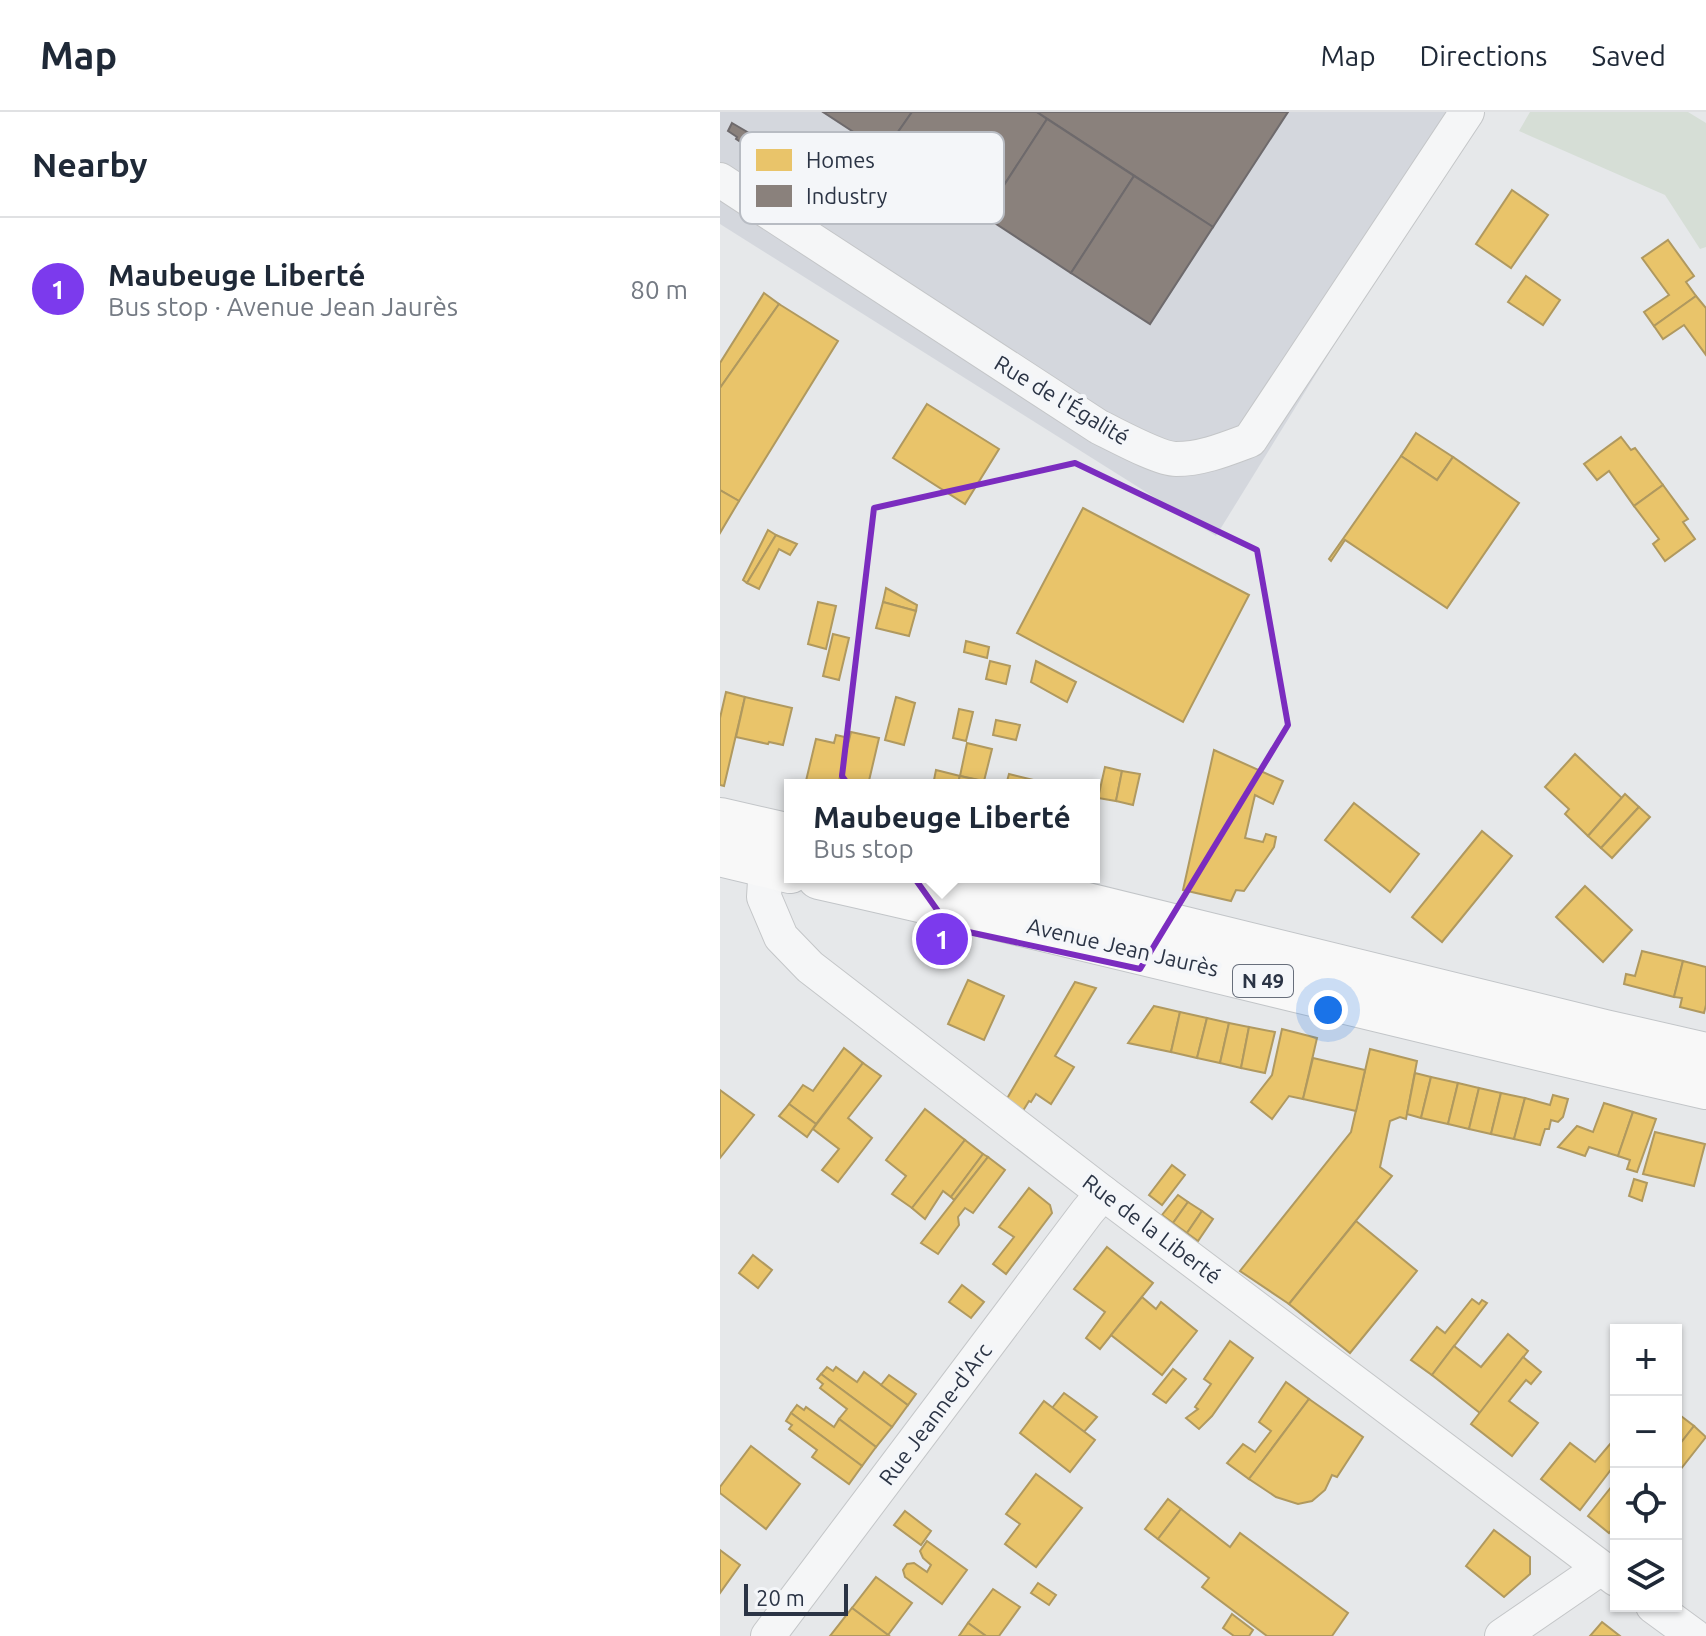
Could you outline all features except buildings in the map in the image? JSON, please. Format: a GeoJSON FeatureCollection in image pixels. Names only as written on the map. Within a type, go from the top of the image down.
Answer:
{"type":"FeatureCollection","features":[{"type":"Feature","properties":{"kind":"main road"},"geometry":{"type":"LineString","coordinates":[[720,820],[780,851]]}},
{"type":"Feature","properties":{"kind":"main road"},"geometry":{"type":"LineString","coordinates":[[720,854],[780,851]]}},
{"type":"Feature","properties":{"kind":"main road","name":"Avenue Jean Jaurès"},"geometry":{"type":"LineString","coordinates":[[845,883],[1706,1087]]}},
{"type":"Feature","properties":{"kind":"main road","name":"Avenue Jean Jaurès"},"geometry":{"type":"LineString","coordinates":[[997,883],[1706,1055]]}},
{"type":"Feature","properties":{"kind":"street","name":"Rue de l'Égalité"},"geometry":{"type":"LineString","coordinates":[[788,224],[1099,427],[1173,459],[1211,455],[1250,440],[1467,112]]}},
{"type":"Feature","properties":{"kind":"street","name":"Rue de l'Égalité"},"geometry":{"type":"LineString","coordinates":[[720,180],[740,193]]}},
{"type":"Feature","properties":{"kind":"street","name":"Rue de la Liberté"},"geometry":{"type":"LineString","coordinates":[[780,851],[764,897],[781,937],[810,967],[1103,1193],[1609,1573]]}},
{"type":"Feature","properties":{"kind":"street","name":"Rue Jeanne-d'Arc"},"geometry":{"type":"LineString","coordinates":[[768,1636],[1103,1193]]}},
{"type":"Feature","properties":{"kind":"street"},"geometry":{"type":"LineString","coordinates":[[1502,1636],[1609,1573]]}},
{"type":"Feature","properties":{"kind":"street"},"geometry":{"type":"LineString","coordinates":[[1661,1612],[1694,1636]]}},
{"type":"Feature","properties":{"kind":"highlighted area"},"geometry":{"type":"Polygon","coordinates":[[[1075,463],[1257,550],[1288,725],[1140,969],[950,928],[842,776],[874,508],[1075,463]]]}},
{"type":"Feature","properties":{"kind":"shaded area"},"geometry":{"type":"Polygon","coordinates":[[[720,112],[1478,112],[1216,536],[720,224],[720,112]]]}},
{"type":"Feature","properties":{"kind":"shaded area"},"geometry":{"type":"Polygon","coordinates":[[[1530,112],[1688,112],[1706,123],[1706,247],[1700,249],[1665,195],[1519,131],[1530,112]]]}},
{"type":"Feature","properties":{"kind":"place","name":"Maubeuge Liberté"},"geometry":{"type":"Point","coordinates":[942,939]}}]}
